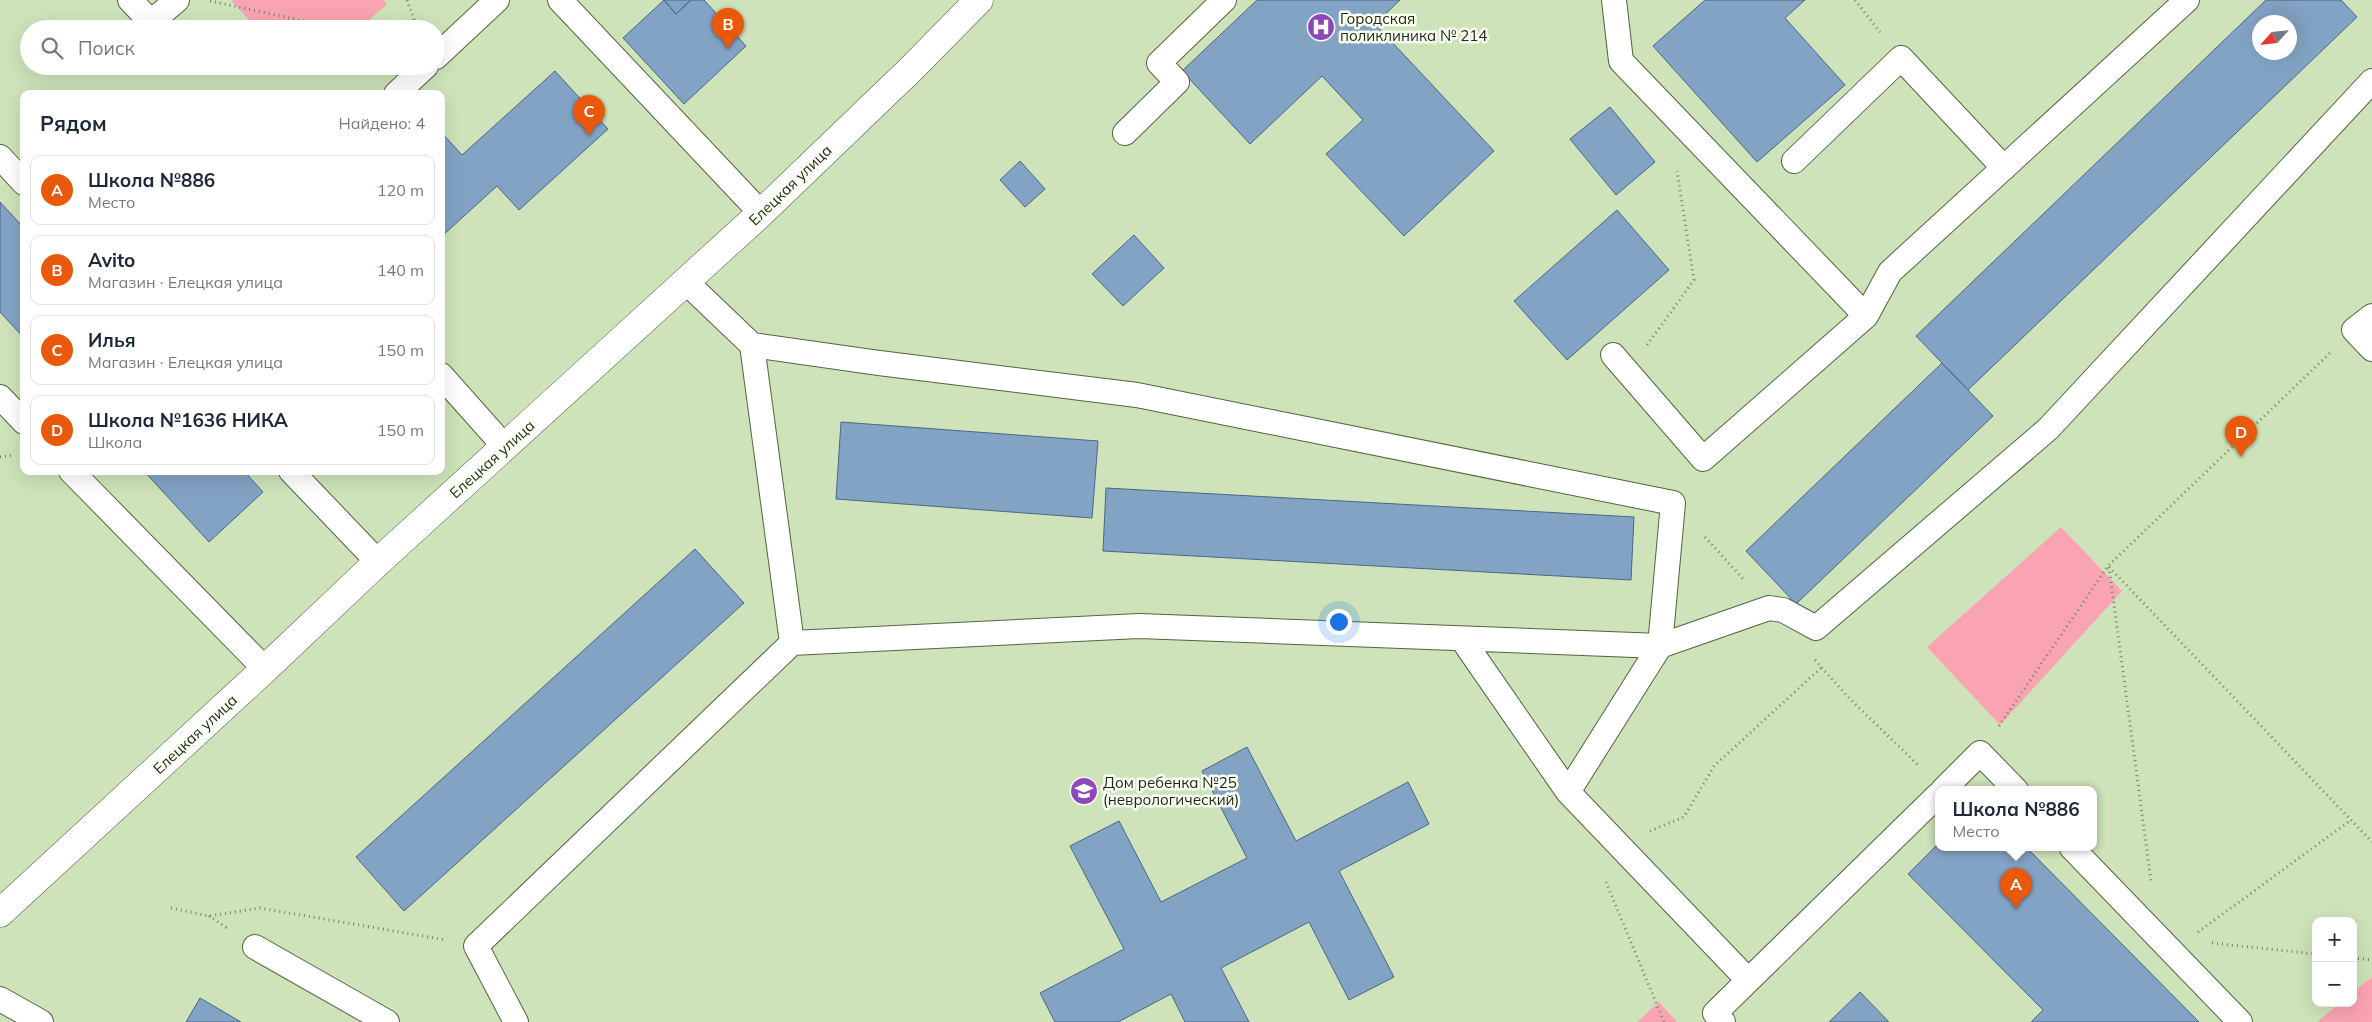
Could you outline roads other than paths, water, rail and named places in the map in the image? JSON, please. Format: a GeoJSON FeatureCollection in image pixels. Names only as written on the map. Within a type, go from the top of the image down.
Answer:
{"type":"FeatureCollection","features":[{"type":"Feature","properties":{"kind":"street","name":"Елецкая улица"},"geometry":{"type":"LineString","coordinates":[[0,913],[265,669],[378,562],[761,213],[910,70],[979,0]]}},
{"type":"Feature","properties":{"kind":"lane"},"geometry":{"type":"LineString","coordinates":[[130,0],[149,20]]}},
{"type":"Feature","properties":{"kind":"lane"},"geometry":{"type":"LineString","coordinates":[[153,20],[177,0]]}},
{"type":"Feature","properties":{"kind":"lane"},"geometry":{"type":"LineString","coordinates":[[445,49],[497,0]]}},
{"type":"Feature","properties":{"kind":"lane"},"geometry":{"type":"LineString","coordinates":[[560,0],[761,213]]}},
{"type":"Feature","properties":{"kind":"lane"},"geometry":{"type":"LineString","coordinates":[[1125,133],[1177,82],[1159,63],[1224,0]]}},
{"type":"Feature","properties":{"kind":"lane"},"geometry":{"type":"LineString","coordinates":[[1614,0],[1621,61],[1866,316]]}},
{"type":"Feature","properties":{"kind":"lane"},"geometry":{"type":"LineString","coordinates":[[1621,364],[1703,459],[1866,316],[1890,272],[2186,0]]}},
{"type":"Feature","properties":{"kind":"lane"},"geometry":{"type":"LineString","coordinates":[[1794,161],[1901,58],[2004,168]]}},
{"type":"Feature","properties":{"kind":"lane"},"geometry":{"type":"LineString","coordinates":[[400,90],[416,75]]}},
{"type":"Feature","properties":{"kind":"lane"},"geometry":{"type":"LineString","coordinates":[[516,1022],[476,946],[792,643],[1140,626],[1660,646],[1769,608],[1782,610],[1816,628],[2048,429],[2372,81]]}},
{"type":"Feature","properties":{"kind":"lane"},"geometry":{"type":"LineString","coordinates":[[0,157],[20,179]]}},
{"type":"Feature","properties":{"kind":"lane"},"geometry":{"type":"LineString","coordinates":[[686,282],[752,345],[880,363],[1137,394],[1673,503],[1660,646],[1568,792]]}},
{"type":"Feature","properties":{"kind":"lane"},"geometry":{"type":"LineString","coordinates":[[2363,323],[2372,349]]}},
{"type":"Feature","properties":{"kind":"lane"},"geometry":{"type":"LineString","coordinates":[[752,345],[792,643]]}},
{"type":"Feature","properties":{"kind":"lane"},"geometry":{"type":"LineString","coordinates":[[445,380],[505,447]]}},
{"type":"Feature","properties":{"kind":"lane"},"geometry":{"type":"LineString","coordinates":[[0,397],[20,418]]}},
{"type":"Feature","properties":{"kind":"lane"},"geometry":{"type":"LineString","coordinates":[[75,475],[265,669]]}},
{"type":"Feature","properties":{"kind":"lane"},"geometry":{"type":"LineString","coordinates":[[295,475],[378,562]]}},
{"type":"Feature","properties":{"kind":"lane"},"geometry":{"type":"LineString","coordinates":[[1462,639],[1568,792],[1748,980]]}},
{"type":"Feature","properties":{"kind":"lane"},"geometry":{"type":"LineString","coordinates":[[1947,786],[1980,753],[2012,786]]}},
{"type":"Feature","properties":{"kind":"lane"},"geometry":{"type":"LineString","coordinates":[[1723,1022],[1714,1014],[1935,798]]}},
{"type":"Feature","properties":{"kind":"lane"},"geometry":{"type":"LineString","coordinates":[[2075,851],[2240,1022]]}},
{"type":"Feature","properties":{"kind":"lane"},"geometry":{"type":"LineString","coordinates":[[254,947],[387,1022]]}},
{"type":"Feature","properties":{"kind":"lane"},"geometry":{"type":"LineString","coordinates":[[0,999],[35,1020]]}},
{"type":"Feature","properties":{"kind":"place","name":"Городская поликлиника № 214"},"geometry":{"type":"Point","coordinates":[1321,27]}},
{"type":"Feature","properties":{"kind":"place","name":"Avito"},"geometry":{"type":"Point","coordinates":[728,49]}},
{"type":"Feature","properties":{"kind":"place","name":"Илья"},"geometry":{"type":"Point","coordinates":[589,136]}},
{"type":"Feature","properties":{"kind":"place","name":"Школа №1636 НИКА"},"geometry":{"type":"Point","coordinates":[2241,457]}},
{"type":"Feature","properties":{"kind":"place","name":"Дом ребенка №25 (неврологический)"},"geometry":{"type":"Point","coordinates":[1084,791]}},
{"type":"Feature","properties":{"kind":"place","name":"Школа №886"},"geometry":{"type":"Point","coordinates":[2016,909]}}]}
